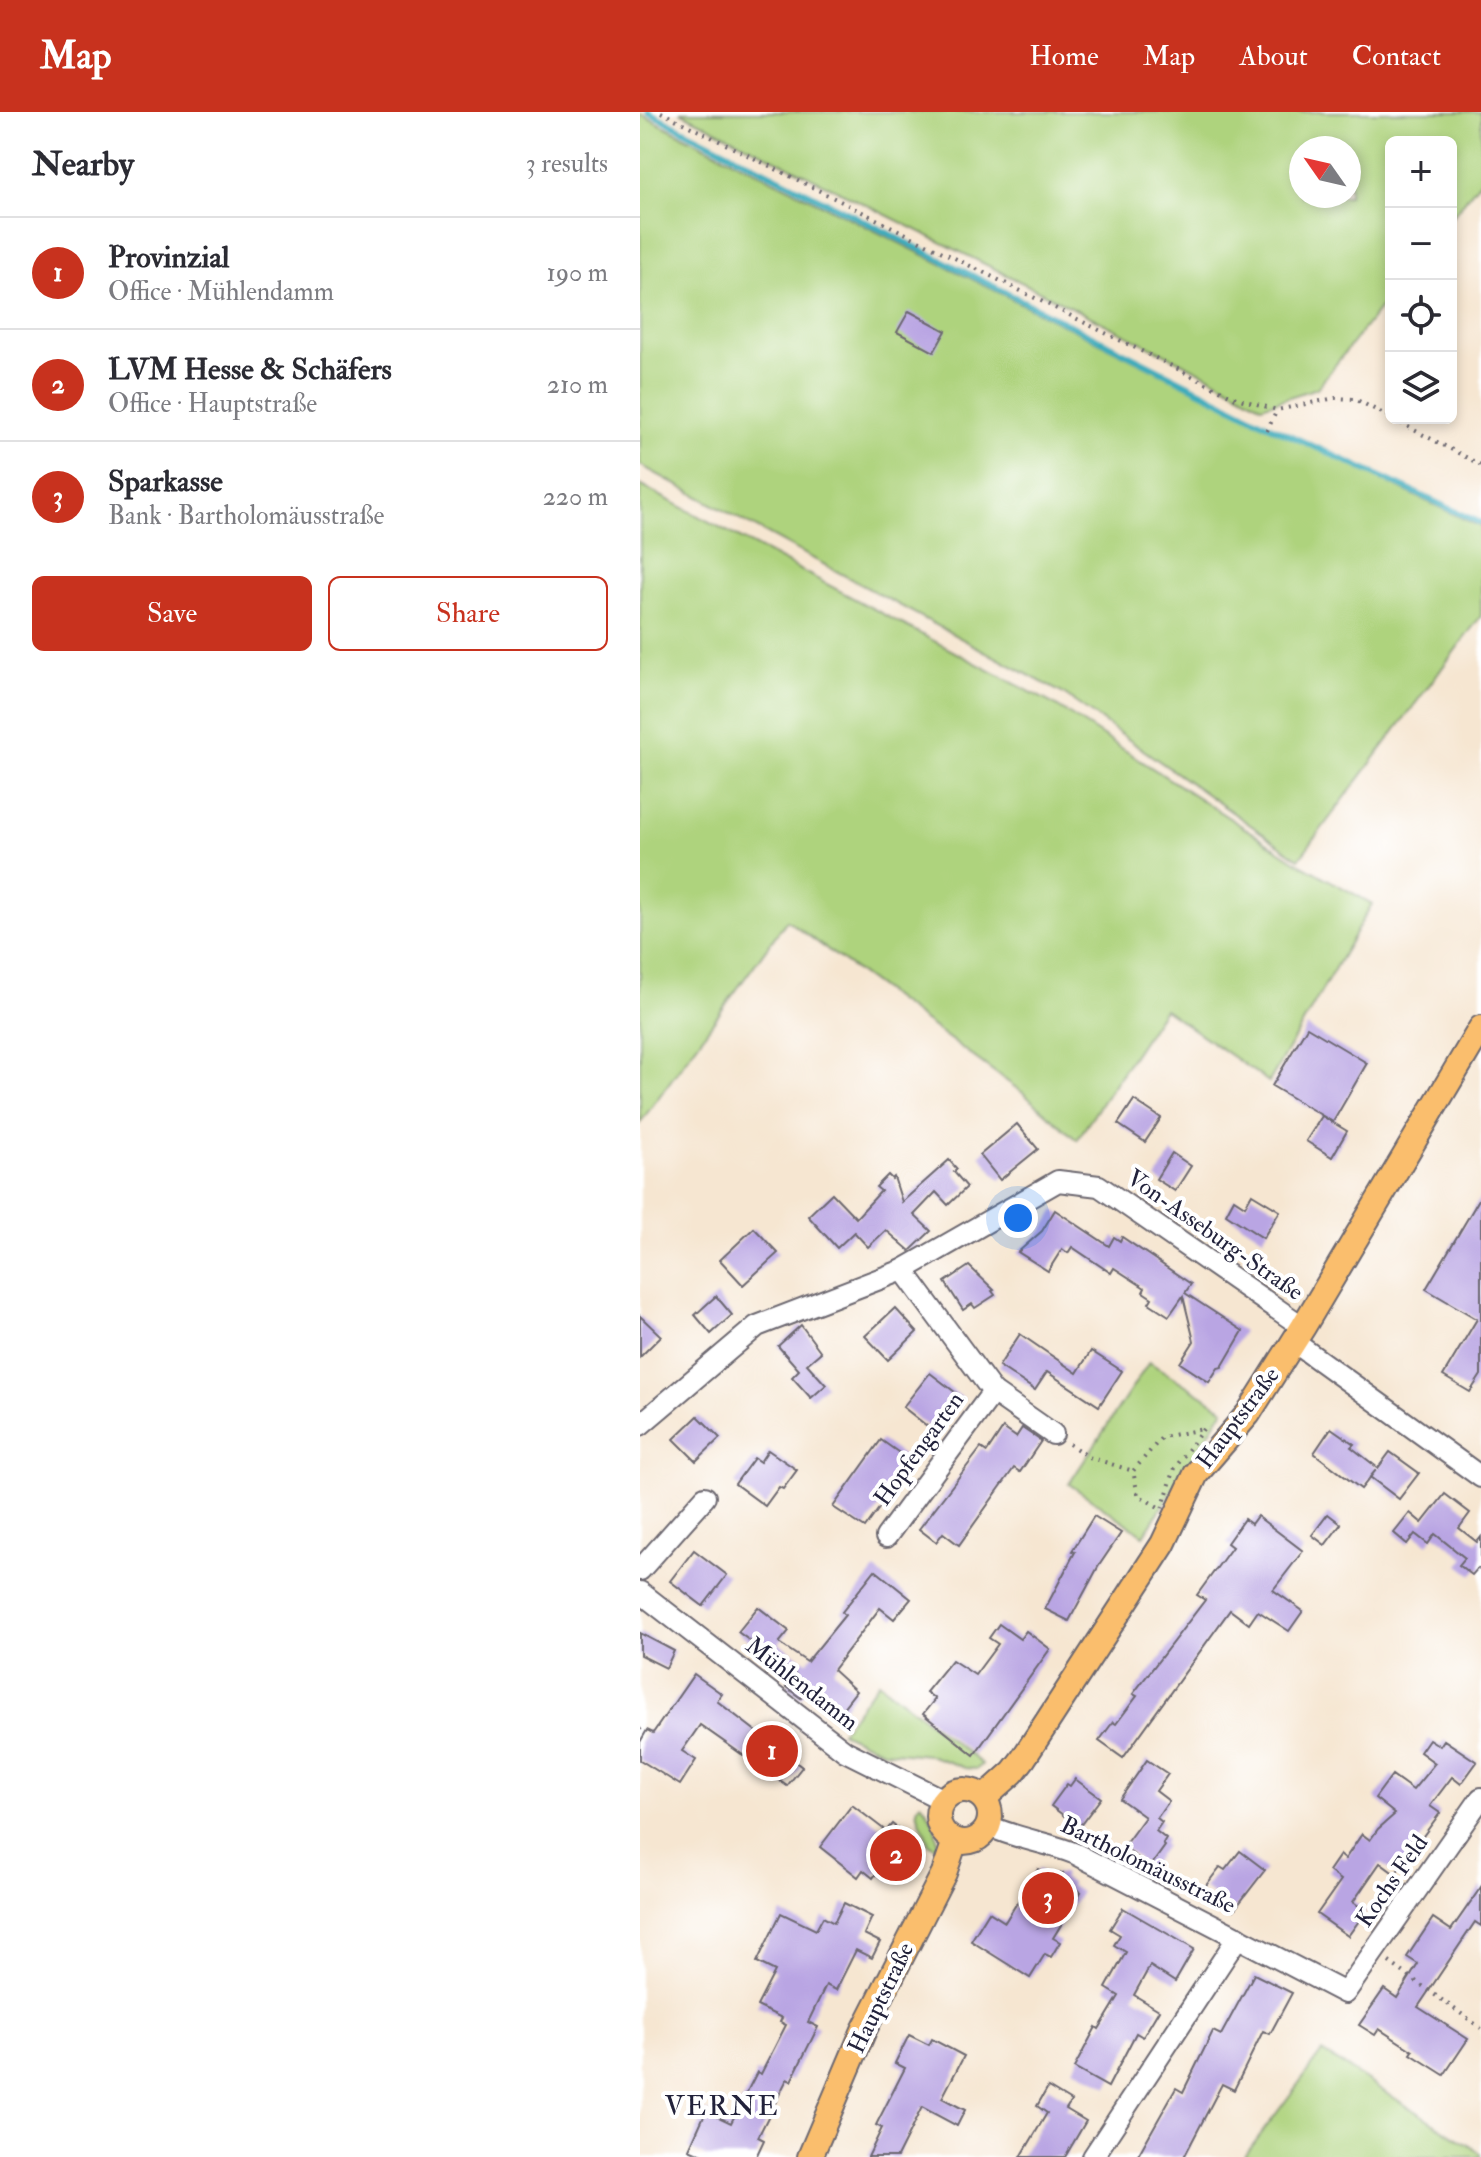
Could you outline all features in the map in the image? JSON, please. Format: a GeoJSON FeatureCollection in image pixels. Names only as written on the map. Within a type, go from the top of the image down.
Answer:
{"type":"FeatureCollection","features":[{"type":"Feature","properties":{"kind":"main road","name":"Hauptstraße"},"geometry":{"type":"LineString","coordinates":[[984,1798],[1023,1759],[1163,1544],[1196,1474],[1248,1414],[1481,1028]]}},
{"type":"Feature","properties":{"kind":"main road"},"geometry":{"type":"LineString","coordinates":[[963,1790],[984,1798],[990,1811],[989,1826],[975,1840],[955,1841],[948,1837],[939,1823],[943,1800],[963,1790]]}},
{"type":"Feature","properties":{"kind":"main road","name":"Hauptstraße"},"geometry":{"type":"LineString","coordinates":[[810,2157],[864,2030],[944,1873],[955,1841]]}},
{"type":"Feature","properties":{"kind":"street","name":"Von-Asseburg-Straße"},"geometry":{"type":"LineString","coordinates":[[640,1425],[757,1326],[903,1270],[1058,1181],[1099,1186],[1298,1334],[1481,1477]]}},
{"type":"Feature","properties":{"kind":"street","name":"Hopfengarten"},"geometry":{"type":"LineString","coordinates":[[903,1270],[993,1392],[1053,1434]]}},
{"type":"Feature","properties":{"kind":"street","name":"Hopfengarten"},"geometry":{"type":"LineString","coordinates":[[886,1537],[993,1392]]}},
{"type":"Feature","properties":{"kind":"street"},"geometry":{"type":"LineString","coordinates":[[640,1570],[705,1497]]}},
{"type":"Feature","properties":{"kind":"street","name":"Mühlendamm"},"geometry":{"type":"LineString","coordinates":[[640,1592],[845,1751],[943,1800]]}},
{"type":"Feature","properties":{"kind":"street","name":"Kochs Feld"},"geometry":{"type":"LineString","coordinates":[[1345,1993],[1481,1798]]}},
{"type":"Feature","properties":{"kind":"street","name":"Bartholomäusstraße"},"geometry":{"type":"LineString","coordinates":[[989,1826],[1076,1854],[1345,1993]]}},
{"type":"Feature","properties":{"kind":"street","name":"Bartholomäusstraße"},"geometry":{"type":"LineString","coordinates":[[1093,2157],[1238,1937]]}},
{"type":"Feature","properties":{"kind":"path"},"geometry":{"type":"LineString","coordinates":[[661,112],[1236,398],[1277,410],[1335,398],[1355,399],[1481,465]]}},
{"type":"Feature","properties":{"kind":"path"},"geometry":{"type":"LineString","coordinates":[[1267,431],[1277,410]]}},
{"type":"Feature","properties":{"kind":"path"},"geometry":{"type":"LineString","coordinates":[[1133,1471],[1162,1437],[1203,1429]]}},
{"type":"Feature","properties":{"kind":"path"},"geometry":{"type":"LineString","coordinates":[[1053,1434],[1089,1457],[1133,1471]]}},
{"type":"Feature","properties":{"kind":"path"},"geometry":{"type":"LineString","coordinates":[[1133,1471],[1138,1495],[1162,1509]]}},
{"type":"Feature","properties":{"kind":"path"},"geometry":{"type":"LineString","coordinates":[[1374,1951],[1481,2028]]}},
{"type":"Feature","properties":{"kind":"green space"},"geometry":{"type":"Polygon","coordinates":[[[680,112],[1481,112],[1481,180],[1457,210],[1457,136],[1385,136],[1385,302],[1317,388],[1262,406],[1215,379],[680,112]]]}},
{"type":"Feature","properties":{"kind":"green space"},"geometry":{"type":"Polygon","coordinates":[[[640,114],[1237,411],[1481,527],[1481,616],[1299,859],[1062,693],[640,465],[640,114]]]}},
{"type":"Feature","properties":{"kind":"green space"},"geometry":{"type":"Polygon","coordinates":[[[640,485],[1055,705],[1297,862],[1372,904],[1269,1082],[1164,1009],[1077,1140],[1023,1093],[787,920],[640,1123],[640,485]]]}},
{"type":"Feature","properties":{"kind":"green space"},"geometry":{"type":"Polygon","coordinates":[[[1149,1362],[1224,1409],[1144,1535],[1069,1484],[1149,1362]]]}},
{"type":"Feature","properties":{"kind":"green space"},"geometry":{"type":"Polygon","coordinates":[[[878,1682],[982,1764],[977,1769],[965,1768],[929,1755],[882,1751],[841,1732],[878,1682]]]}},
{"type":"Feature","properties":{"kind":"green space"},"geometry":{"type":"Polygon","coordinates":[[[921,1803],[934,1824],[937,1848],[928,1843],[920,1821],[917,1808],[921,1803]]]}},
{"type":"Feature","properties":{"kind":"green space"},"geometry":{"type":"Polygon","coordinates":[[[1322,2052],[1481,2153],[1481,2157],[1244,2157],[1322,2052]]]}},
{"type":"Feature","properties":{"kind":"building"},"geometry":{"type":"Polygon","coordinates":[[[909,311],[946,331],[934,352],[897,332],[909,311]]]}},
{"type":"Feature","properties":{"kind":"building"},"geometry":{"type":"Polygon","coordinates":[[[1307,1027],[1367,1063],[1333,1122],[1272,1086],[1307,1027]]]}},
{"type":"Feature","properties":{"kind":"building"},"geometry":{"type":"Polygon","coordinates":[[[1134,1100],[1161,1118],[1145,1142],[1118,1124],[1134,1100]]]}},
{"type":"Feature","properties":{"kind":"building"},"geometry":{"type":"Polygon","coordinates":[[[1322,1116],[1347,1131],[1332,1157],[1306,1141],[1322,1116]]]}},
{"type":"Feature","properties":{"kind":"building"},"geometry":{"type":"Polygon","coordinates":[[[1017,1124],[1038,1149],[1000,1180],[980,1155],[1017,1124]]]}},
{"type":"Feature","properties":{"kind":"building"},"geometry":{"type":"Polygon","coordinates":[[[1172,1153],[1191,1166],[1175,1191],[1156,1179],[1172,1153]]]}},
{"type":"Feature","properties":{"kind":"building"},"geometry":{"type":"Polygon","coordinates":[[[949,1160],[957,1169],[954,1172],[967,1187],[948,1205],[936,1192],[914,1215],[931,1231],[910,1251],[886,1230],[868,1247],[854,1232],[837,1248],[808,1216],[832,1193],[856,1218],[881,1191],[876,1187],[888,1175],[892,1179],[894,1177],[902,1202],[949,1160]]]}},
{"type":"Feature","properties":{"kind":"building"},"geometry":{"type":"Polygon","coordinates":[[[1252,1194],[1280,1211],[1263,1238],[1226,1214],[1234,1199],[1245,1206],[1252,1194]]]}},
{"type":"Feature","properties":{"kind":"building"},"geometry":{"type":"Polygon","coordinates":[[[1481,1196],[1481,1375],[1470,1392],[1443,1376],[1477,1319],[1426,1289],[1481,1196]]]}},
{"type":"Feature","properties":{"kind":"building"},"geometry":{"type":"Polygon","coordinates":[[[1055,1210],[1109,1246],[1114,1237],[1120,1241],[1122,1237],[1191,1284],[1185,1293],[1243,1331],[1222,1367],[1209,1382],[1180,1363],[1194,1341],[1183,1296],[1169,1316],[1149,1303],[1152,1298],[1143,1292],[1145,1288],[1114,1268],[1111,1273],[1072,1247],[1068,1253],[1062,1249],[1048,1271],[1018,1252],[1042,1231],[1055,1210]]]}},
{"type":"Feature","properties":{"kind":"building"},"geometry":{"type":"Polygon","coordinates":[[[754,1228],[778,1253],[743,1285],[720,1260],[754,1228]]]}},
{"type":"Feature","properties":{"kind":"building"},"geometry":{"type":"Polygon","coordinates":[[[969,1266],[994,1290],[995,1295],[975,1308],[972,1304],[963,1310],[945,1282],[969,1266]]]}},
{"type":"Feature","properties":{"kind":"building"},"geometry":{"type":"Polygon","coordinates":[[[716,1296],[732,1315],[711,1334],[695,1315],[716,1296]]]}},
{"type":"Feature","properties":{"kind":"building"},"geometry":{"type":"Polygon","coordinates":[[[895,1308],[917,1332],[888,1360],[865,1336],[895,1308]]]}},
{"type":"Feature","properties":{"kind":"building"},"geometry":{"type":"Polygon","coordinates":[[[640,1316],[661,1336],[640,1357],[640,1316]]]}},
{"type":"Feature","properties":{"kind":"building"},"geometry":{"type":"Polygon","coordinates":[[[801,1325],[821,1352],[807,1364],[826,1385],[811,1398],[792,1377],[799,1370],[778,1346],[801,1325]]]}},
{"type":"Feature","properties":{"kind":"building"},"geometry":{"type":"Polygon","coordinates":[[[1020,1334],[1077,1373],[1091,1351],[1122,1371],[1099,1406],[1047,1372],[1035,1390],[999,1366],[1020,1334]]]}},
{"type":"Feature","properties":{"kind":"building"},"geometry":{"type":"Polygon","coordinates":[[[930,1373],[964,1399],[936,1433],[903,1407],[930,1373]]]}},
{"type":"Feature","properties":{"kind":"building"},"geometry":{"type":"Polygon","coordinates":[[[698,1416],[720,1438],[696,1461],[674,1439],[698,1416]]]}},
{"type":"Feature","properties":{"kind":"building"},"geometry":{"type":"Polygon","coordinates":[[[1003,1428],[1016,1437],[1022,1428],[1041,1441],[1020,1472],[1014,1468],[959,1545],[943,1533],[936,1542],[919,1529],[981,1448],[987,1452],[1003,1428]]]}},
{"type":"Feature","properties":{"kind":"building"},"geometry":{"type":"Polygon","coordinates":[[[1331,1428],[1354,1444],[1351,1447],[1378,1468],[1390,1452],[1419,1473],[1399,1499],[1370,1477],[1361,1489],[1314,1453],[1331,1428]]]}},
{"type":"Feature","properties":{"kind":"building"},"geometry":{"type":"Polygon","coordinates":[[[881,1440],[912,1462],[865,1528],[833,1507],[881,1440]]]}},
{"type":"Feature","properties":{"kind":"building"},"geometry":{"type":"Polygon","coordinates":[[[768,1450],[797,1470],[765,1506],[735,1484],[754,1458],[760,1462],[768,1450]]]}},
{"type":"Feature","properties":{"kind":"building"},"geometry":{"type":"Polygon","coordinates":[[[1445,1494],[1470,1513],[1459,1528],[1477,1542],[1481,1537],[1481,1570],[1478,1568],[1472,1575],[1459,1565],[1465,1558],[1435,1534],[1428,1544],[1415,1534],[1407,1544],[1394,1533],[1410,1513],[1422,1523],[1445,1494]]]}},
{"type":"Feature","properties":{"kind":"building"},"geometry":{"type":"Polygon","coordinates":[[[1328,1514],[1341,1524],[1325,1545],[1312,1535],[1328,1514]]]}},
{"type":"Feature","properties":{"kind":"building"},"geometry":{"type":"Polygon","coordinates":[[[1094,1516],[1121,1533],[1098,1567],[1069,1621],[1045,1609],[1075,1552],[1072,1551],[1094,1516]]]}},
{"type":"Feature","properties":{"kind":"building"},"geometry":{"type":"Polygon","coordinates":[[[1257,1516],[1303,1551],[1273,1590],[1303,1611],[1289,1631],[1258,1611],[1249,1624],[1230,1610],[1123,1758],[1099,1741],[1113,1722],[1116,1724],[1137,1696],[1133,1694],[1205,1600],[1197,1595],[1232,1547],[1227,1543],[1244,1519],[1251,1524],[1257,1516]]]}},
{"type":"Feature","properties":{"kind":"building"},"geometry":{"type":"Polygon","coordinates":[[[694,1550],[727,1575],[703,1606],[670,1581],[694,1550]]]}},
{"type":"Feature","properties":{"kind":"building"},"geometry":{"type":"Polygon","coordinates":[[[875,1570],[911,1599],[894,1619],[880,1608],[833,1670],[856,1691],[839,1713],[808,1688],[801,1698],[786,1687],[796,1675],[738,1632],[758,1607],[789,1631],[779,1643],[807,1662],[845,1615],[842,1612],[875,1570]]]}},
{"type":"Feature","properties":{"kind":"building"},"geometry":{"type":"Polygon","coordinates":[[[999,1624],[1020,1639],[1026,1631],[1050,1649],[974,1755],[923,1714],[935,1699],[926,1692],[952,1660],[975,1675],[998,1644],[989,1638],[999,1624]]]}},
{"type":"Feature","properties":{"kind":"building"},"geometry":{"type":"Polygon","coordinates":[[[640,1633],[674,1651],[666,1668],[640,1655],[640,1633]]]}},
{"type":"Feature","properties":{"kind":"building"},"geometry":{"type":"Polygon","coordinates":[[[694,1674],[722,1694],[717,1701],[802,1767],[787,1786],[700,1725],[682,1751],[696,1760],[680,1785],[640,1760],[640,1742],[647,1730],[653,1733],[694,1674]]]}},
{"type":"Feature","properties":{"kind":"building"},"geometry":{"type":"Polygon","coordinates":[[[1429,1739],[1440,1746],[1444,1740],[1477,1762],[1461,1784],[1452,1777],[1430,1806],[1440,1813],[1395,1874],[1380,1863],[1353,1902],[1366,1911],[1348,1936],[1317,1914],[1341,1880],[1329,1871],[1340,1855],[1345,1859],[1362,1834],[1370,1840],[1395,1814],[1375,1798],[1392,1775],[1413,1790],[1435,1763],[1420,1752],[1429,1739]]]}},
{"type":"Feature","properties":{"kind":"building"},"geometry":{"type":"Polygon","coordinates":[[[1147,1760],[1168,1774],[1156,1791],[1169,1801],[1157,1818],[1162,1822],[1156,1831],[1166,1839],[1165,1846],[1150,1867],[1123,1847],[1145,1817],[1120,1799],[1147,1760]]]}},
{"type":"Feature","properties":{"kind":"building"},"geometry":{"type":"Polygon","coordinates":[[[1075,1779],[1101,1798],[1079,1827],[1051,1806],[1067,1784],[1070,1786],[1075,1779]]]}},
{"type":"Feature","properties":{"kind":"building"},"geometry":{"type":"Polygon","coordinates":[[[852,1805],[886,1831],[892,1824],[912,1840],[891,1881],[878,1871],[873,1878],[863,1870],[858,1877],[820,1847],[852,1805]]]}},
{"type":"Feature","properties":{"kind":"building"},"geometry":{"type":"Polygon","coordinates":[[[1240,1851],[1265,1870],[1234,1910],[1204,1888],[1220,1867],[1225,1870],[1240,1851]]]}},
{"type":"Feature","properties":{"kind":"building"},"geometry":{"type":"Polygon","coordinates":[[[1038,1869],[1049,1876],[1063,1873],[1070,1886],[1081,1892],[1053,1938],[1060,1942],[1051,1957],[1045,1954],[1030,1978],[971,1941],[989,1912],[1005,1922],[1038,1869]]]}},
{"type":"Feature","properties":{"kind":"building"},"geometry":{"type":"Polygon","coordinates":[[[1481,1887],[1481,1926],[1475,1922],[1418,2007],[1468,2039],[1444,2075],[1379,2029],[1375,2035],[1359,2025],[1384,1989],[1397,1998],[1418,1964],[1407,1957],[1433,1918],[1451,1930],[1481,1887]]]}},
{"type":"Feature","properties":{"kind":"building"},"geometry":{"type":"Polygon","coordinates":[[[844,1903],[872,1917],[864,1934],[880,1942],[872,1958],[856,1950],[836,1990],[826,1985],[808,2022],[818,2027],[758,2137],[764,2140],[756,2157],[707,2157],[689,2149],[706,2111],[731,2123],[786,2025],[780,2022],[782,2018],[757,2006],[775,1971],[757,1962],[781,1913],[816,1930],[823,1917],[834,1923],[844,1903]]]}},
{"type":"Feature","properties":{"kind":"building"},"geometry":{"type":"Polygon","coordinates":[[[1123,1908],[1194,1949],[1175,1982],[1150,1966],[1134,1995],[1159,2010],[1143,2037],[1136,2033],[1108,2087],[1074,2068],[1096,2027],[1099,2029],[1119,1996],[1106,1988],[1126,1952],[1114,1945],[1120,1935],[1110,1929],[1123,1908]]]}},
{"type":"Feature","properties":{"kind":"building"},"geometry":{"type":"Polygon","coordinates":[[[1254,1974],[1292,1993],[1270,2034],[1263,2031],[1234,2090],[1222,2084],[1184,2157],[1137,2157],[1176,2088],[1183,2092],[1213,2031],[1221,2035],[1254,1974]]]}},
{"type":"Feature","properties":{"kind":"building"},"geometry":{"type":"Polygon","coordinates":[[[909,2035],[929,2045],[932,2039],[964,2056],[942,2098],[965,2110],[957,2126],[922,2107],[897,2157],[868,2157],[882,2128],[876,2125],[905,2068],[895,2063],[909,2035]]]}},
{"type":"Feature","properties":{"kind":"building"},"geometry":{"type":"Polygon","coordinates":[[[1048,2087],[1071,2101],[1066,2109],[1086,2121],[1065,2157],[1021,2157],[1047,2113],[1037,2106],[1048,2087]]]}},
{"type":"Feature","properties":{"kind":"waterway"},"geometry":{"type":"LineString","coordinates":[[648,112],[1276,429],[1481,523]]}},
{"type":"Feature","properties":{"kind":"place","name":"Provinzial"},"geometry":{"type":"Point","coordinates":[772,1751]}},
{"type":"Feature","properties":{"kind":"place","name":"LVM Hesse & Schäfers"},"geometry":{"type":"Point","coordinates":[896,1855]}},
{"type":"Feature","properties":{"kind":"place","name":"Sparkasse"},"geometry":{"type":"Point","coordinates":[1048,1898]}},
{"type":"Feature","properties":{"kind":"district","name":"VERNE"},"geometry":{"type":"Point","coordinates":[722,2106]}}]}
